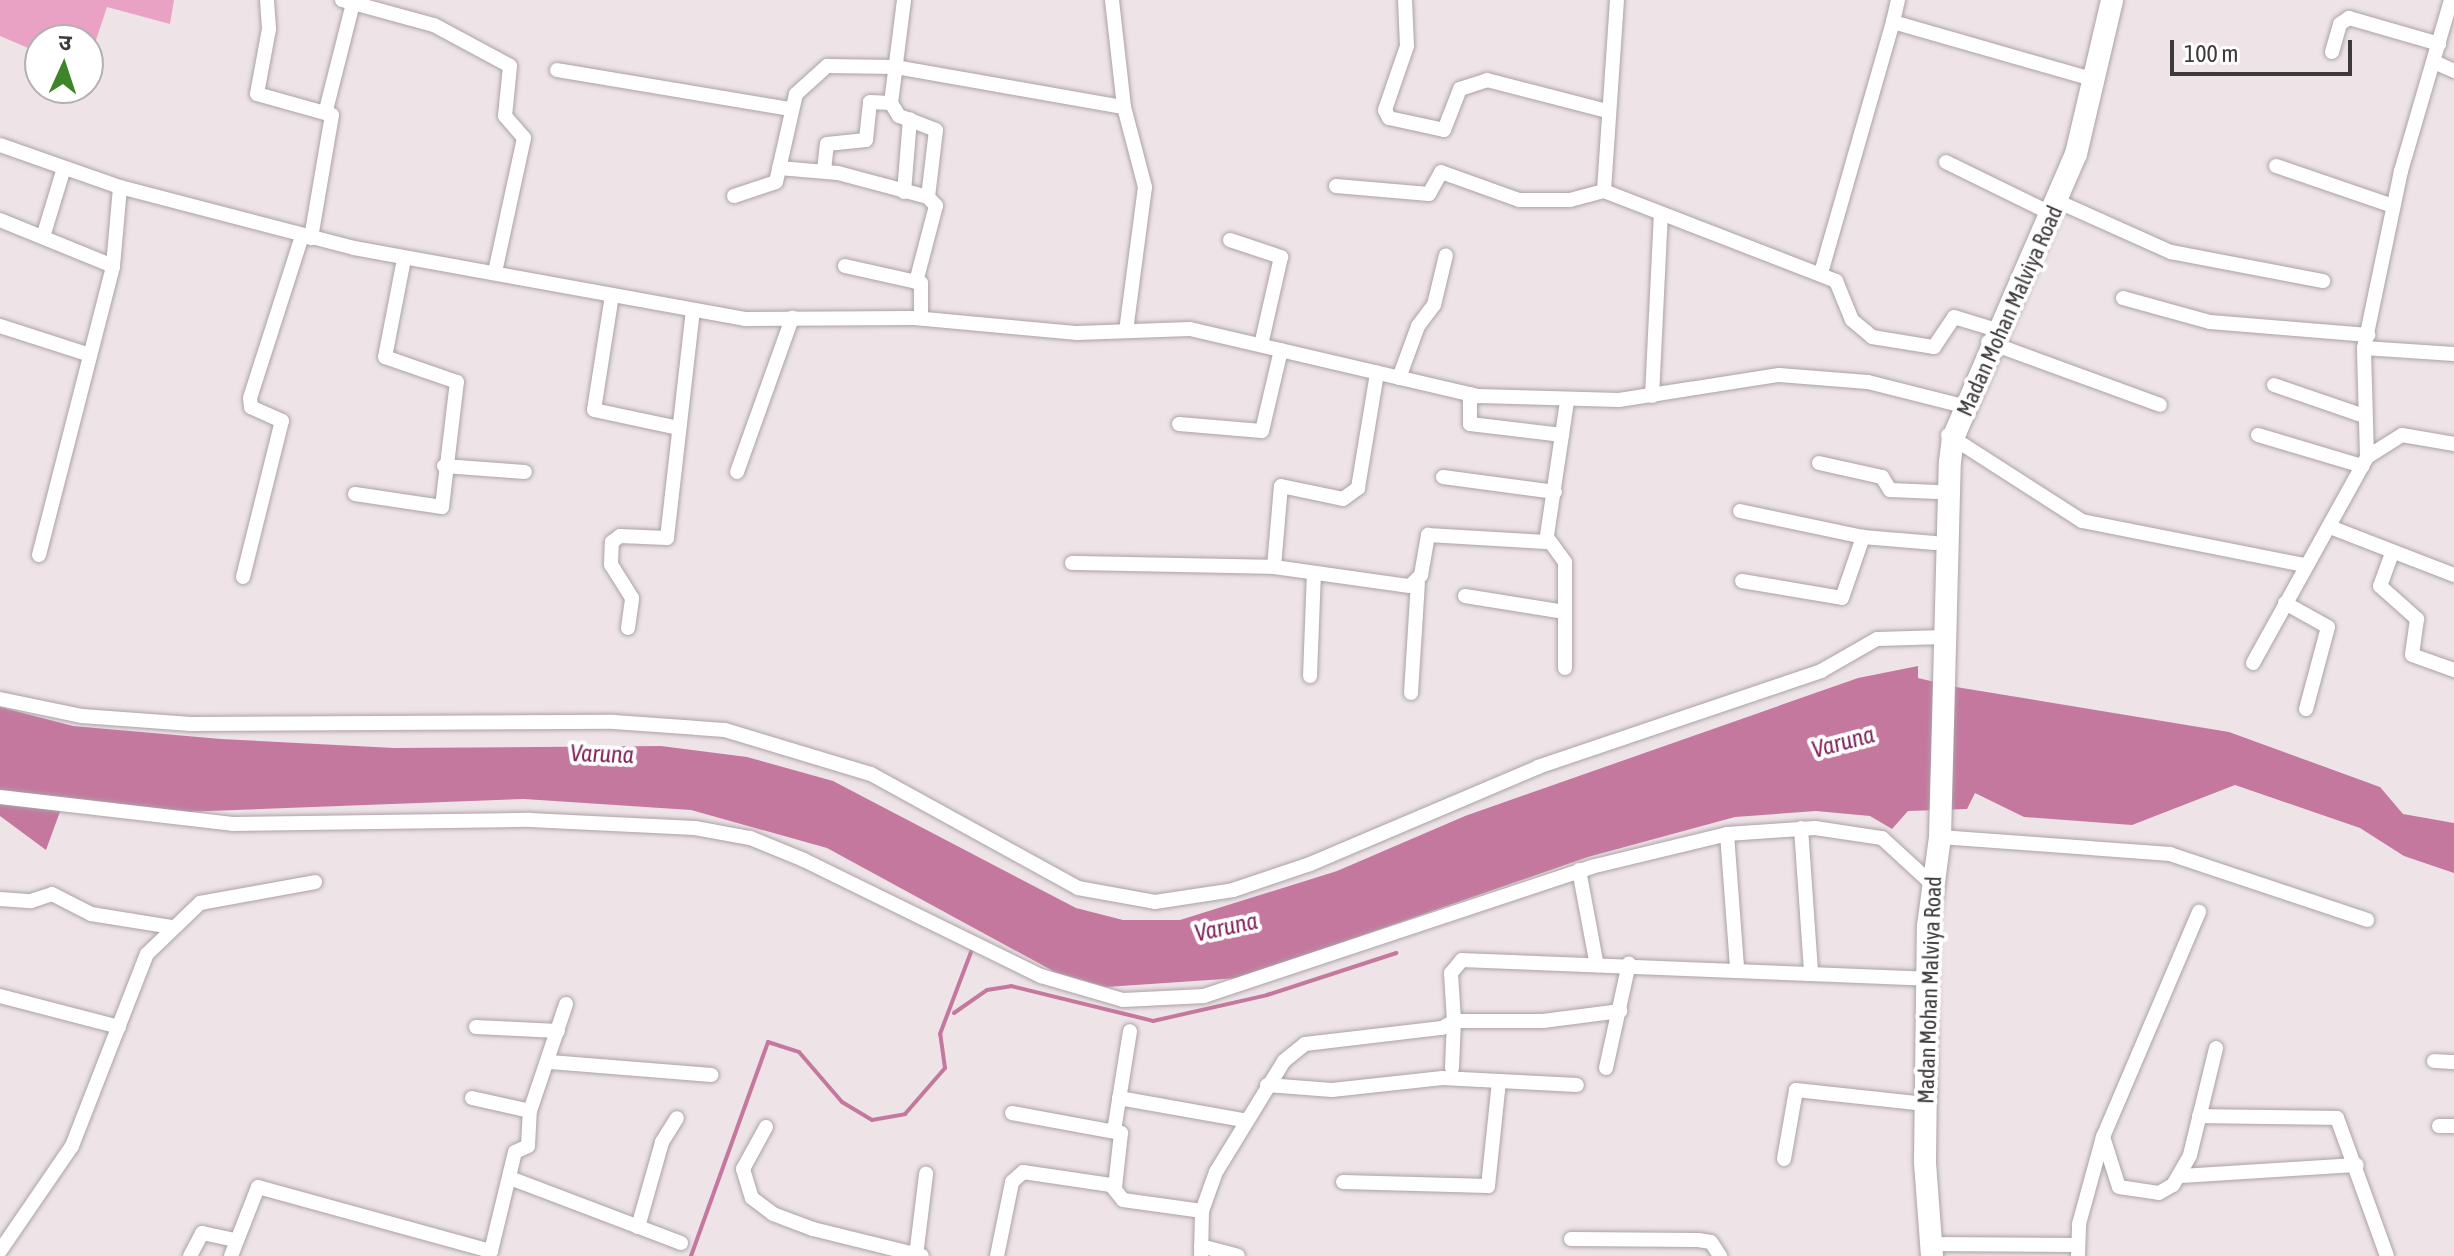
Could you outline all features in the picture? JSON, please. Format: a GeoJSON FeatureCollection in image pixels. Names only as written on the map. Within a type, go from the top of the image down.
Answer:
{"type":"FeatureCollection","features":[{"type":"Feature","properties":{"kind":"highway","name":"Madan Mohan Malviya Road"},"geometry":{"type":"LineString","coordinates":[[2050,206],[2085,77],[2101,0]]}},
{"type":"Feature","properties":{"kind":"highway","name":"Madan Mohan Malviya Road"},"geometry":{"type":"LineString","coordinates":[[1932,1250],[1925,1104],[1927,979],[1932,884],[1940,837],[1949,435],[2050,206],[2096,90],[2112,0]]}},
{"type":"Feature","properties":{"kind":"highway","name":"Madan Mohan Malviya Road"},"geometry":{"type":"LineString","coordinates":[[1945,632],[1935,543],[1937,492],[1955,404],[1990,338]]}},
{"type":"Feature","properties":{"kind":"street"},"geometry":{"type":"LineString","coordinates":[[267,0],[269,29],[257,94],[326,110]]}},
{"type":"Feature","properties":{"kind":"street"},"geometry":{"type":"LineString","coordinates":[[904,0],[891,103],[899,116],[936,130],[928,197]]}},
{"type":"Feature","properties":{"kind":"street"},"geometry":{"type":"LineString","coordinates":[[1112,0],[1124,107],[1145,187],[1126,331]]}},
{"type":"Feature","properties":{"kind":"street"},"geometry":{"type":"LineString","coordinates":[[1405,0],[1407,46],[1385,110],[1389,118],[1444,130],[1460,89],[1487,80],[1607,111]]}},
{"type":"Feature","properties":{"kind":"street"},"geometry":{"type":"LineString","coordinates":[[1604,191],[1607,111],[1617,0]]}},
{"type":"Feature","properties":{"kind":"street"},"geometry":{"type":"LineString","coordinates":[[1821,273],[1898,0]]}},
{"type":"Feature","properties":{"kind":"street"},"geometry":{"type":"LineString","coordinates":[[2253,663],[2364,461],[2366,342],[2393,206],[2451,0]]}},
{"type":"Feature","properties":{"kind":"street"},"geometry":{"type":"LineString","coordinates":[[243,577],[282,421],[249,403],[306,237],[332,121],[326,110],[348,1],[434,25],[510,66],[505,116],[524,138],[495,272]]}},
{"type":"Feature","properties":{"kind":"street"},"geometry":{"type":"LineString","coordinates":[[2332,52],[2340,24],[2349,18],[2439,44]]}},
{"type":"Feature","properties":{"kind":"street"},"geometry":{"type":"LineString","coordinates":[[1893,22],[2085,77]]}},
{"type":"Feature","properties":{"kind":"street"},"geometry":{"type":"LineString","coordinates":[[2434,62],[2454,71]]}},
{"type":"Feature","properties":{"kind":"street"},"geometry":{"type":"LineString","coordinates":[[734,196],[771,187],[779,168],[790,109],[807,80],[827,66],[896,67],[1124,107]]}},
{"type":"Feature","properties":{"kind":"street"},"geometry":{"type":"LineString","coordinates":[[557,70],[790,109]]}},
{"type":"Feature","properties":{"kind":"street"},"geometry":{"type":"LineString","coordinates":[[824,171],[827,144],[866,140],[870,102],[891,103]]}},
{"type":"Feature","properties":{"kind":"street"},"geometry":{"type":"LineString","coordinates":[[904,192],[910,119]]}},
{"type":"Feature","properties":{"kind":"street"},"geometry":{"type":"LineString","coordinates":[[0,145],[120,187],[306,237],[404,259],[495,272],[745,319],[921,318],[1077,333],[1190,329],[1470,394],[1567,401],[1652,396],[1779,375],[1868,382],[1955,404]]}},
{"type":"Feature","properties":{"kind":"street"},"geometry":{"type":"LineString","coordinates":[[1946,162],[2171,252],[2323,281]]}},
{"type":"Feature","properties":{"kind":"street"},"geometry":{"type":"LineString","coordinates":[[2276,166],[2393,206]]}},
{"type":"Feature","properties":{"kind":"street"},"geometry":{"type":"LineString","coordinates":[[43,237],[64,168]]}},
{"type":"Feature","properties":{"kind":"street"},"geometry":{"type":"LineString","coordinates":[[779,168],[824,171],[928,197],[936,206],[916,282]]}},
{"type":"Feature","properties":{"kind":"street"},"geometry":{"type":"LineString","coordinates":[[1336,186],[1426,194],[1441,172],[1519,200],[1570,200],[1604,191],[1821,273],[1841,287],[1852,320],[1872,337],[1934,347],[1954,317],[1990,338],[2160,405]]}},
{"type":"Feature","properties":{"kind":"street"},"geometry":{"type":"LineString","coordinates":[[39,555],[87,354],[113,266],[120,187]]}},
{"type":"Feature","properties":{"kind":"street"},"geometry":{"type":"LineString","coordinates":[[1652,396],[1661,214]]}},
{"type":"Feature","properties":{"kind":"street"},"geometry":{"type":"LineString","coordinates":[[0,220],[113,266]]}},
{"type":"Feature","properties":{"kind":"street"},"geometry":{"type":"LineString","coordinates":[[1230,240],[1281,257],[1261,345]]}},
{"type":"Feature","properties":{"kind":"street"},"geometry":{"type":"LineString","coordinates":[[1399,378],[1418,326],[1434,305],[1446,255]]}},
{"type":"Feature","properties":{"kind":"street"},"geometry":{"type":"LineString","coordinates":[[355,494],[440,509],[457,382],[385,357],[404,259]]}},
{"type":"Feature","properties":{"kind":"street"},"geometry":{"type":"LineString","coordinates":[[845,266],[916,282],[923,287],[921,318]]}},
{"type":"Feature","properties":{"kind":"street"},"geometry":{"type":"LineString","coordinates":[[612,295],[594,410],[679,428]]}},
{"type":"Feature","properties":{"kind":"street"},"geometry":{"type":"LineString","coordinates":[[2123,298],[2210,322],[2454,354]]}},
{"type":"Feature","properties":{"kind":"street"},"geometry":{"type":"LineString","coordinates":[[628,628],[632,598],[611,565],[612,542],[620,536],[667,538],[693,310]]}},
{"type":"Feature","properties":{"kind":"street"},"geometry":{"type":"LineString","coordinates":[[737,472],[792,318]]}},
{"type":"Feature","properties":{"kind":"street"},"geometry":{"type":"LineString","coordinates":[[0,326],[87,354]]}},
{"type":"Feature","properties":{"kind":"street"},"geometry":{"type":"LineString","coordinates":[[1179,424],[1262,431],[1281,350]]}},
{"type":"Feature","properties":{"kind":"street"},"geometry":{"type":"LineString","coordinates":[[1274,567],[1281,486],[1343,499],[1358,488],[1377,373]]}},
{"type":"Feature","properties":{"kind":"street"},"geometry":{"type":"LineString","coordinates":[[2274,385],[2364,416]]}},
{"type":"Feature","properties":{"kind":"street"},"geometry":{"type":"LineString","coordinates":[[1470,394],[1470,424],[1562,435]]}},
{"type":"Feature","properties":{"kind":"street"},"geometry":{"type":"LineString","coordinates":[[1549,540],[1567,401]]}},
{"type":"Feature","properties":{"kind":"street"},"geometry":{"type":"LineString","coordinates":[[1949,435],[2082,521],[2305,565]]}},
{"type":"Feature","properties":{"kind":"street"},"geometry":{"type":"LineString","coordinates":[[2258,435],[2364,461],[2402,435],[2454,444]]}},
{"type":"Feature","properties":{"kind":"street"},"geometry":{"type":"LineString","coordinates":[[1819,463],[1882,477],[1890,490],[1937,492]]}},
{"type":"Feature","properties":{"kind":"street"},"geometry":{"type":"LineString","coordinates":[[444,466],[525,472]]}},
{"type":"Feature","properties":{"kind":"street"},"geometry":{"type":"LineString","coordinates":[[1443,477],[1555,492]]}},
{"type":"Feature","properties":{"kind":"street"},"geometry":{"type":"LineString","coordinates":[[1740,511],[1863,537],[1935,543]]}},
{"type":"Feature","properties":{"kind":"street"},"geometry":{"type":"LineString","coordinates":[[2330,527],[2391,556],[2454,575]]}},
{"type":"Feature","properties":{"kind":"street"},"geometry":{"type":"LineString","coordinates":[[1411,693],[1418,583],[1428,535],[1512,544],[1549,540],[1563,553],[1565,668]]}},
{"type":"Feature","properties":{"kind":"street"},"geometry":{"type":"LineString","coordinates":[[1742,581],[1842,598],[1863,537]]}},
{"type":"Feature","properties":{"kind":"street"},"geometry":{"type":"LineString","coordinates":[[2391,556],[2380,586],[2417,619],[2412,655],[2454,670]]}},
{"type":"Feature","properties":{"kind":"street"},"geometry":{"type":"LineString","coordinates":[[1072,563],[1274,567],[1381,586],[1418,583]]}},
{"type":"Feature","properties":{"kind":"street"},"geometry":{"type":"LineString","coordinates":[[1310,676],[1314,574]]}},
{"type":"Feature","properties":{"kind":"street"},"geometry":{"type":"LineString","coordinates":[[1465,596],[1565,612]]}},
{"type":"Feature","properties":{"kind":"street"},"geometry":{"type":"LineString","coordinates":[[2285,603],[2328,627],[2306,709]]}},
{"type":"Feature","properties":{"kind":"street"},"geometry":{"type":"LineString","coordinates":[[0,699],[82,716],[221,725],[614,722],[725,730],[871,774],[1078,888],[1155,902],[1233,890],[1310,864],[1538,767],[1821,671],[1877,639],[1945,632]]}},
{"type":"Feature","properties":{"kind":"street"},"geometry":{"type":"LineString","coordinates":[[0,797],[232,824],[530,820],[695,828],[791,854],[1041,976],[1123,1000],[1204,996],[1579,870],[1727,834],[1801,828],[1882,838],[1932,884]]}},
{"type":"Feature","properties":{"kind":"street"},"geometry":{"type":"LineString","coordinates":[[1801,828],[1811,971]]}},
{"type":"Feature","properties":{"kind":"street"},"geometry":{"type":"LineString","coordinates":[[1727,834],[1737,967]]}},
{"type":"Feature","properties":{"kind":"street"},"geometry":{"type":"LineString","coordinates":[[1940,837],[2170,854],[2367,920]]}},
{"type":"Feature","properties":{"kind":"street"},"geometry":{"type":"LineString","coordinates":[[1579,870],[1596,961]]}},
{"type":"Feature","properties":{"kind":"street"},"geometry":{"type":"LineString","coordinates":[[0,1251],[72,1146],[136,975],[171,927],[224,894],[315,882]]}},
{"type":"Feature","properties":{"kind":"street"},"geometry":{"type":"LineString","coordinates":[[0,899],[31,901],[52,894],[91,914],[171,927]]}},
{"type":"Feature","properties":{"kind":"street"},"geometry":{"type":"LineString","coordinates":[[1932,1250],[2077,1250],[2103,1137],[2199,912]]}},
{"type":"Feature","properties":{"kind":"street"},"geometry":{"type":"LineString","coordinates":[[1452,1068],[1454,1021],[1451,973],[1462,960],[1596,961],[1927,979]]}},
{"type":"Feature","properties":{"kind":"street"},"geometry":{"type":"LineString","coordinates":[[1606,1068],[1629,963]]}},
{"type":"Feature","properties":{"kind":"street"},"geometry":{"type":"LineString","coordinates":[[0,996],[119,1027]]}},
{"type":"Feature","properties":{"kind":"street"},"geometry":{"type":"LineString","coordinates":[[231,1256],[253,1191],[266,1187],[487,1252],[497,1245],[515,1152],[528,1146],[530,1111],[550,1062],[566,1004]]}},
{"type":"Feature","properties":{"kind":"street"},"geometry":{"type":"LineString","coordinates":[[1238,1256],[1201,1251],[1202,1211],[1242,1120],[1267,1085],[1305,1044],[1442,1028],[1454,1021],[1543,1021],[1620,1011]]}},
{"type":"Feature","properties":{"kind":"street"},"geometry":{"type":"LineString","coordinates":[[476,1027],[558,1031]]}},
{"type":"Feature","properties":{"kind":"street"},"geometry":{"type":"LineString","coordinates":[[1114,1131],[1130,1031]]}},
{"type":"Feature","properties":{"kind":"street"},"geometry":{"type":"LineString","coordinates":[[2103,1137],[2115,1181],[2129,1192],[2159,1193],[2180,1176],[2216,1048]]}},
{"type":"Feature","properties":{"kind":"street"},"geometry":{"type":"LineString","coordinates":[[2434,1061],[2454,1062]]}},
{"type":"Feature","properties":{"kind":"street"},"geometry":{"type":"LineString","coordinates":[[550,1062],[711,1075]]}},
{"type":"Feature","properties":{"kind":"street"},"geometry":{"type":"LineString","coordinates":[[1267,1085],[1332,1090],[1442,1078],[1577,1085]]}},
{"type":"Feature","properties":{"kind":"street"},"geometry":{"type":"LineString","coordinates":[[1343,1182],[1488,1186],[1499,1082]]}},
{"type":"Feature","properties":{"kind":"street"},"geometry":{"type":"LineString","coordinates":[[1784,1159],[1796,1090],[1925,1104]]}},
{"type":"Feature","properties":{"kind":"street"},"geometry":{"type":"LineString","coordinates":[[472,1098],[530,1111]]}},
{"type":"Feature","properties":{"kind":"street"},"geometry":{"type":"LineString","coordinates":[[1119,1098],[1242,1120]]}},
{"type":"Feature","properties":{"kind":"street"},"geometry":{"type":"LineString","coordinates":[[1012,1113],[1114,1131],[1124,1144],[1115,1187],[1123,1200],[1202,1211]]}},
{"type":"Feature","properties":{"kind":"street"},"geometry":{"type":"LineString","coordinates":[[2199,1116],[2329,1115],[2345,1126],[2387,1256]]}},
{"type":"Feature","properties":{"kind":"street"},"geometry":{"type":"LineString","coordinates":[[638,1227],[662,1142],[677,1118]]}},
{"type":"Feature","properties":{"kind":"street"},"geometry":{"type":"LineString","coordinates":[[766,1127],[743,1169],[752,1198],[773,1214],[813,1229],[922,1256]]}},
{"type":"Feature","properties":{"kind":"street"},"geometry":{"type":"LineString","coordinates":[[2180,1176],[2357,1165]]}},
{"type":"Feature","properties":{"kind":"street"},"geometry":{"type":"LineString","coordinates":[[916,1256],[926,1174]]}},
{"type":"Feature","properties":{"kind":"street"},"geometry":{"type":"LineString","coordinates":[[997,1256],[1018,1175],[1115,1187]]}},
{"type":"Feature","properties":{"kind":"street"},"geometry":{"type":"LineString","coordinates":[[510,1178],[681,1243]]}},
{"type":"Feature","properties":{"kind":"street"},"geometry":{"type":"LineString","coordinates":[[190,1256],[202,1233],[236,1240]]}},
{"type":"Feature","properties":{"kind":"street"},"geometry":{"type":"LineString","coordinates":[[1571,1239],[1698,1240],[1711,1242],[1720,1256]]}},
{"type":"Feature","properties":{"kind":"shaded area"},"geometry":{"type":"Polygon","coordinates":[[[0,0],[174,0],[170,24],[107,7],[101,24],[24,24],[24,46],[0,36],[0,0]]]}},
{"type":"Feature","properties":{"kind":"water","name":"Varuna"},"geometry":{"type":"Polygon","coordinates":[[[1918,666],[1918,678],[1956,687],[2229,732],[2380,787],[2403,814],[2454,823],[2454,873],[2404,856],[2360,828],[2235,785],[2132,825],[2024,817],[1975,793],[1967,809],[1908,811],[1892,829],[1870,816],[1816,811],[1735,817],[1588,857],[1239,978],[1106,987],[1055,972],[827,848],[691,810],[524,799],[182,812],[65,798],[46,850],[0,816],[0,707],[73,726],[221,739],[394,748],[661,746],[747,757],[833,781],[1076,908],[1123,920],[1180,920],[1337,871],[1465,816],[1858,678],[1918,666]]]}},
{"type":"Feature","properties":{"kind":"waterway"},"geometry":{"type":"LineString","coordinates":[[691,1256],[768,1042],[799,1052],[842,1102],[872,1120],[905,1114],[945,1068],[940,1034],[971,952]]}},
{"type":"Feature","properties":{"kind":"waterway"},"geometry":{"type":"LineString","coordinates":[[954,1013],[987,990],[1011,986],[1153,1021],[1267,995],[1396,953]]}}]}
